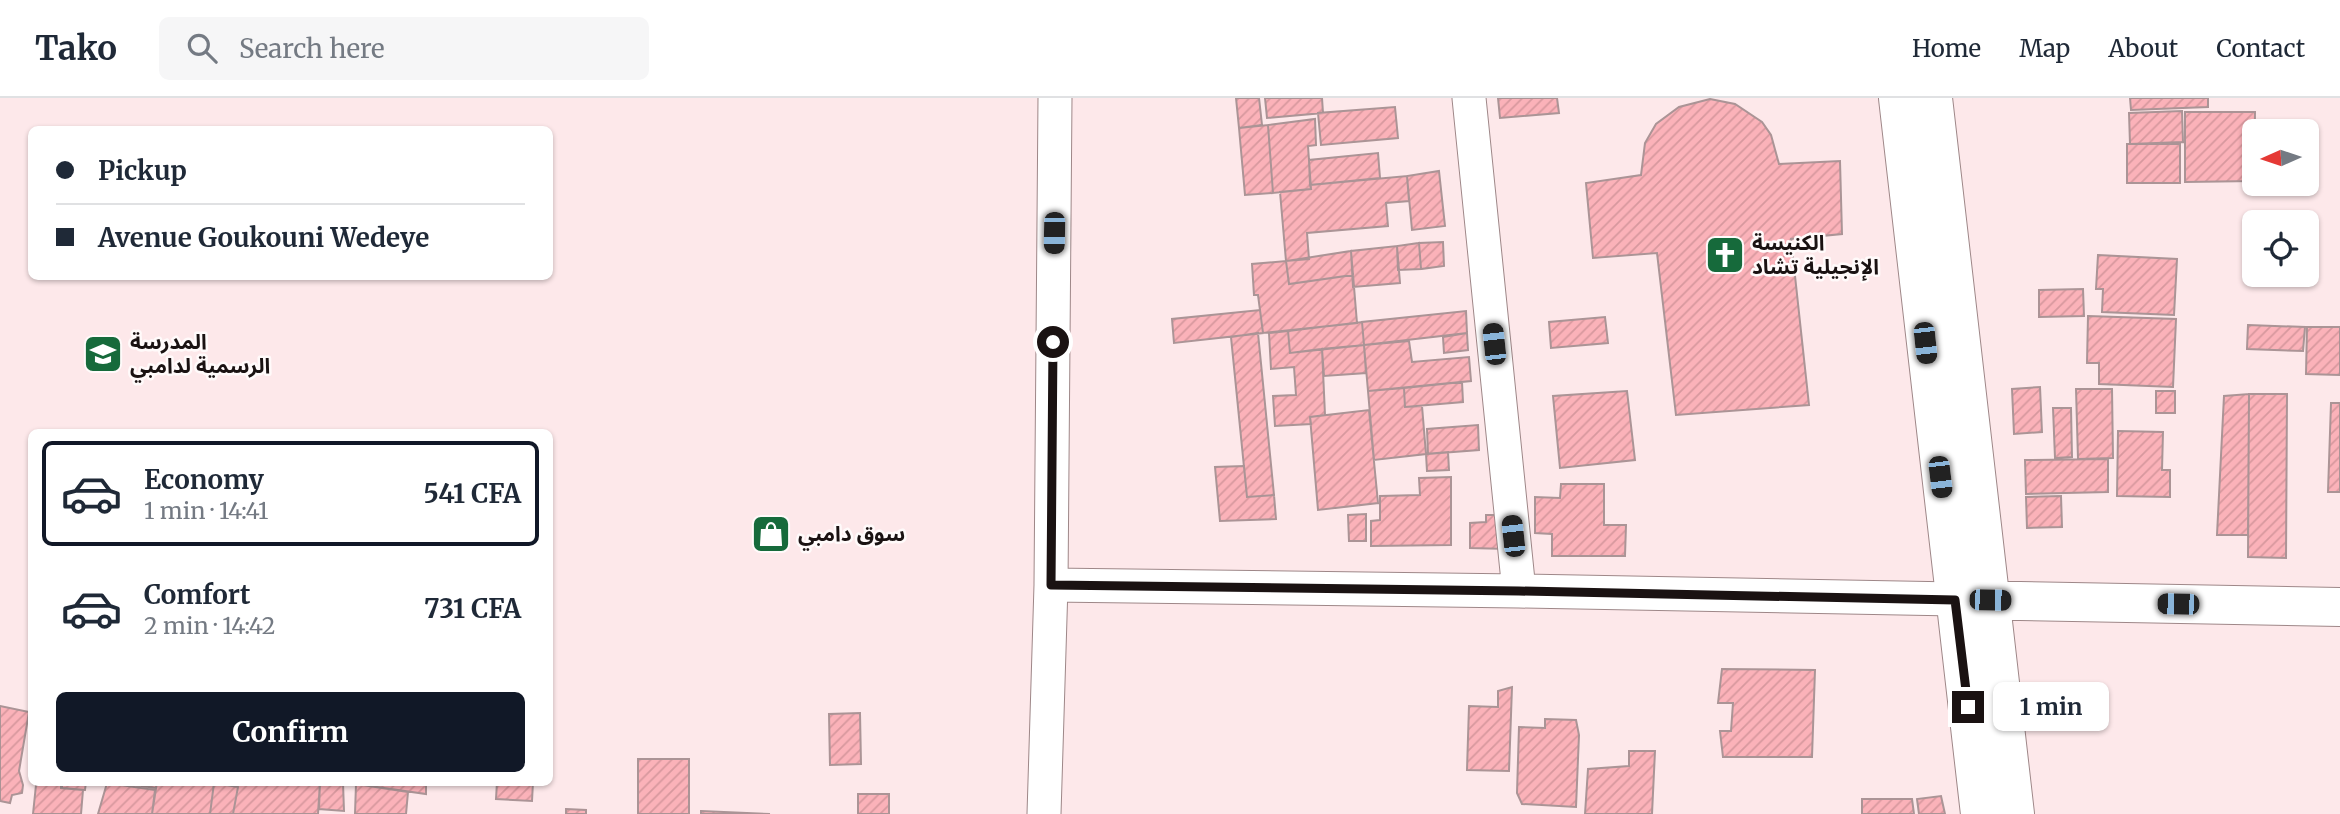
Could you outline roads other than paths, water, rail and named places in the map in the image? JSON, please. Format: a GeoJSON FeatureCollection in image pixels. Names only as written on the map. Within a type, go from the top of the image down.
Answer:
{"type":"FeatureCollection","features":[{"type":"Feature","properties":{"kind":"street"},"geometry":{"type":"LineString","coordinates":[[1044,814],[1051,585],[1055,98]]}},
{"type":"Feature","properties":{"kind":"street"},"geometry":{"type":"LineString","coordinates":[[1469,98],[1519,591]]}},
{"type":"Feature","properties":{"kind":"street"},"geometry":{"type":"LineString","coordinates":[[1898,98],[1972,600],[2015,814]]}},
{"type":"Feature","properties":{"kind":"street"},"geometry":{"type":"LineString","coordinates":[[1933,98],[1972,600],[1980,814]]}},
{"type":"Feature","properties":{"kind":"street"},"geometry":{"type":"LineString","coordinates":[[1051,585],[2340,607]]}},
{"type":"Feature","properties":{"kind":"place","name":"الكنيسة الإنجيلية تشاد"},"geometry":{"type":"Point","coordinates":[1725,255]}},
{"type":"Feature","properties":{"kind":"place","name":"المدرسة الرسمية لدامبي"},"geometry":{"type":"Point","coordinates":[103,354]}},
{"type":"Feature","properties":{"kind":"place","name":"سوق دامبي"},"geometry":{"type":"Point","coordinates":[771,534]}}]}
